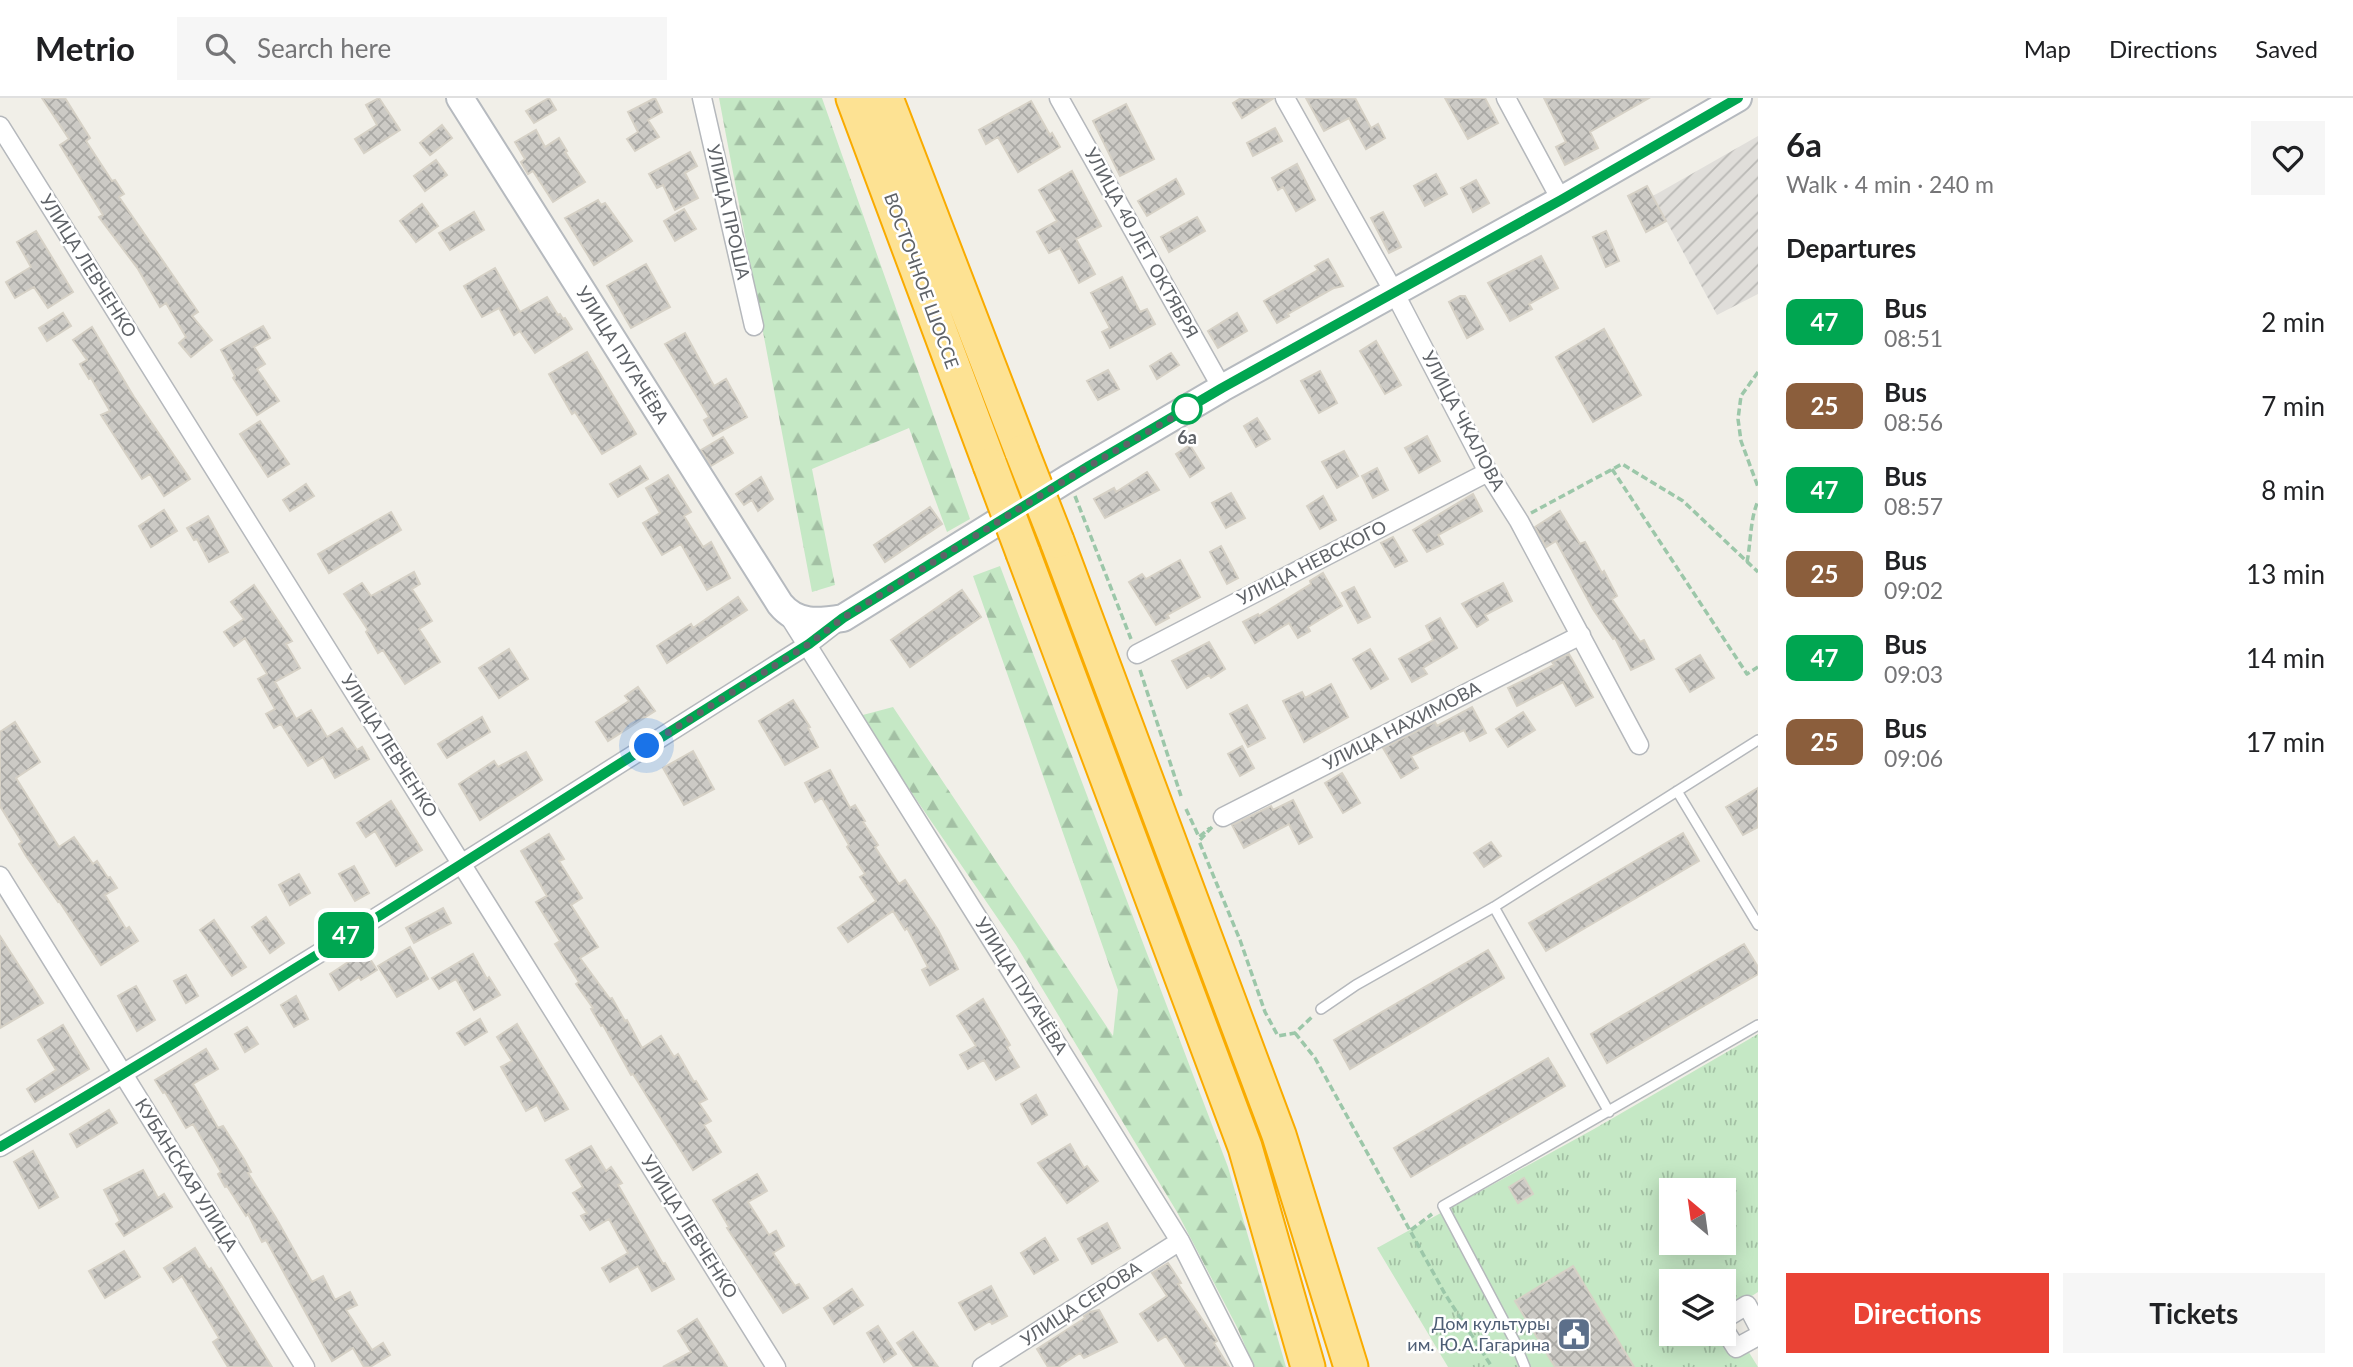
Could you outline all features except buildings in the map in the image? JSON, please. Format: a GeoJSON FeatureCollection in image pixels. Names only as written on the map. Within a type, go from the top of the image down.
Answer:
{"type":"FeatureCollection","features":[{"type":"Feature","properties":{"kind":"highway","name":"ВОСТОЧНОЕ ШОССЕ"},"geometry":{"type":"LineString","coordinates":[[853,98],[1245,1147]]}},
{"type":"Feature","properties":{"kind":"highway","name":"ВОСТОЧНОЕ ШОССЕ"},"geometry":{"type":"LineString","coordinates":[[886,98],[1057,541],[1279,1135]]}},
{"type":"Feature","properties":{"kind":"highway"},"geometry":{"type":"LineString","coordinates":[[1308,1367],[1245,1147],[1240,1115],[1244,1109],[1255,1104],[1264,1109],[1279,1135],[1351,1367]]}},
{"type":"Feature","properties":{"kind":"street","name":"УЛИЦА ПУГАЧЁВА"},"geometry":{"type":"LineString","coordinates":[[460,98],[809,644],[1180,1241],[1244,1367]]}},
{"type":"Feature","properties":{"kind":"street","name":"УЛИЦА ПРОША"},"geometry":{"type":"LineString","coordinates":[[702,98],[754,326]]}},
{"type":"Feature","properties":{"kind":"street","name":"УЛИЦА 40 ЛЕТ ОКТЯБРЯ"},"geometry":{"type":"LineString","coordinates":[[1059,98],[1222,388]]}},
{"type":"Feature","properties":{"kind":"street","name":"УЛИЦА ЧКАЛОВА"},"geometry":{"type":"LineString","coordinates":[[1285,98],[1394,292],[1488,472],[1519,521],[1639,745]]}},
{"type":"Feature","properties":{"kind":"street"},"geometry":{"type":"LineString","coordinates":[[1506,98],[1561,200]]}},
{"type":"Feature","properties":{"kind":"street"},"geometry":{"type":"LineString","coordinates":[[0,1147],[124,1074],[1067,479],[1222,388],[1561,200],[1735,99]]}},
{"type":"Feature","properties":{"kind":"street","name":"УЛИЦА ЛЕВЧЕНКО"},"geometry":{"type":"LineString","coordinates":[[0,126],[776,1367]]}},
{"type":"Feature","properties":{"kind":"street","name":"УЛИЦА НЕВСКОГО"},"geometry":{"type":"LineString","coordinates":[[1137,654],[1488,472]]}},
{"type":"Feature","properties":{"kind":"street"},"geometry":{"type":"LineString","coordinates":[[786,611],[804,620],[820,622],[843,618]]}},
{"type":"Feature","properties":{"kind":"street","name":"УЛИЦА НАХИМОВА"},"geometry":{"type":"LineString","coordinates":[[1223,817],[1581,635]]}},
{"type":"Feature","properties":{"kind":"street","name":"КУБАНСКАЯ УЛИЦА"},"geometry":{"type":"LineString","coordinates":[[0,876],[306,1367]]}},
{"type":"Feature","properties":{"kind":"street","name":"УЛИЦА СЕРОВА"},"geometry":{"type":"LineString","coordinates":[[982,1367],[1180,1241]]}},
{"type":"Feature","properties":{"kind":"street"},"geometry":{"type":"LineString","coordinates":[[1736,1312],[1753,1302],[1758,1326]]}},
{"type":"Feature","properties":{"kind":"street"},"geometry":{"type":"LineString","coordinates":[[1735,1346],[1736,1348],[1758,1336]]}},
{"type":"Feature","properties":{"kind":"lane"},"geometry":{"type":"LineString","coordinates":[[1321,1009],[1356,985],[1494,907],[1758,740]]}},
{"type":"Feature","properties":{"kind":"lane"},"geometry":{"type":"LineString","coordinates":[[1677,791],[1758,925]]}},
{"type":"Feature","properties":{"kind":"lane"},"geometry":{"type":"LineString","coordinates":[[1494,907],[1609,1112]]}},
{"type":"Feature","properties":{"kind":"lane"},"geometry":{"type":"LineString","coordinates":[[1525,1367],[1514,1340],[1443,1206],[1758,1025]]}},
{"type":"Feature","properties":{"kind":"path"},"geometry":{"type":"LineString","coordinates":[[1758,372],[1741,396],[1738,419],[1741,441],[1758,487]]}},
{"type":"Feature","properties":{"kind":"path"},"geometry":{"type":"LineString","coordinates":[[1527,515],[1622,464],[1683,501],[1758,572]]}},
{"type":"Feature","properties":{"kind":"path"},"geometry":{"type":"LineString","coordinates":[[1612,469],[1747,674],[1758,667]]}},
{"type":"Feature","properties":{"kind":"path"},"geometry":{"type":"LineString","coordinates":[[1067,479],[1137,654],[1183,804],[1240,940],[1265,1012],[1278,1036],[1295,1033],[1321,1009]]}},
{"type":"Feature","properties":{"kind":"path"},"geometry":{"type":"LineString","coordinates":[[1746,562],[1758,501]]}},
{"type":"Feature","properties":{"kind":"path"},"geometry":{"type":"LineString","coordinates":[[1199,839],[1223,817]]}},
{"type":"Feature","properties":{"kind":"path"},"geometry":{"type":"LineString","coordinates":[[1295,1033],[1315,1058],[1446,1294],[1492,1367]]}},
{"type":"Feature","properties":{"kind":"path"},"geometry":{"type":"LineString","coordinates":[[1410,1230],[1443,1206]]}},
{"type":"Feature","properties":{"kind":"shaded area"},"geometry":{"type":"Polygon","coordinates":[[[1758,136],[1758,294],[1717,315],[1653,196],[1758,136]]]}},
{"type":"Feature","properties":{"kind":"green space"},"geometry":{"type":"Polygon","coordinates":[[[719,98],[822,98],[970,519],[947,532],[909,428],[812,469],[835,585],[812,592],[719,98]]]}},
{"type":"Feature","properties":{"kind":"green space"},"geometry":{"type":"Polygon","coordinates":[[[1000,566],[1228,1167],[1286,1367],[1254,1367],[1238,1329],[1177,1212],[1016,945],[859,716],[893,707],[1113,1036],[1118,990],[973,576],[1000,566]]]}},
{"type":"Feature","properties":{"kind":"green space"},"geometry":{"type":"Polygon","coordinates":[[[1758,1034],[1758,1292],[1736,1306],[1736,1269],[1659,1269],[1659,1346],[1723,1346],[1726,1351],[1745,1346],[1758,1367],[1448,1367],[1377,1248],[1594,1129],[1758,1034]]]}},
{"type":"Feature","properties":{"kind":"bus line","name":"47"},"geometry":{"type":"LineString","coordinates":[[0,1147],[237,1004],[809,644],[843,618],[1067,479],[1222,388],[1561,200],[1738,98]]}},
{"type":"Feature","properties":{"kind":"place","name":"6а"},"geometry":{"type":"Point","coordinates":[1187,409]}},
{"type":"Feature","properties":{"kind":"place","name":"Дом культуры им. Ю.А.Гагарина"},"geometry":{"type":"Point","coordinates":[1574,1334]}},
{"type":"Feature","properties":{"kind":"route"},"geometry":{"type":"LineString","coordinates":[[647,746],[809,644],[843,618],[1067,479],[1187,409]]}}]}
